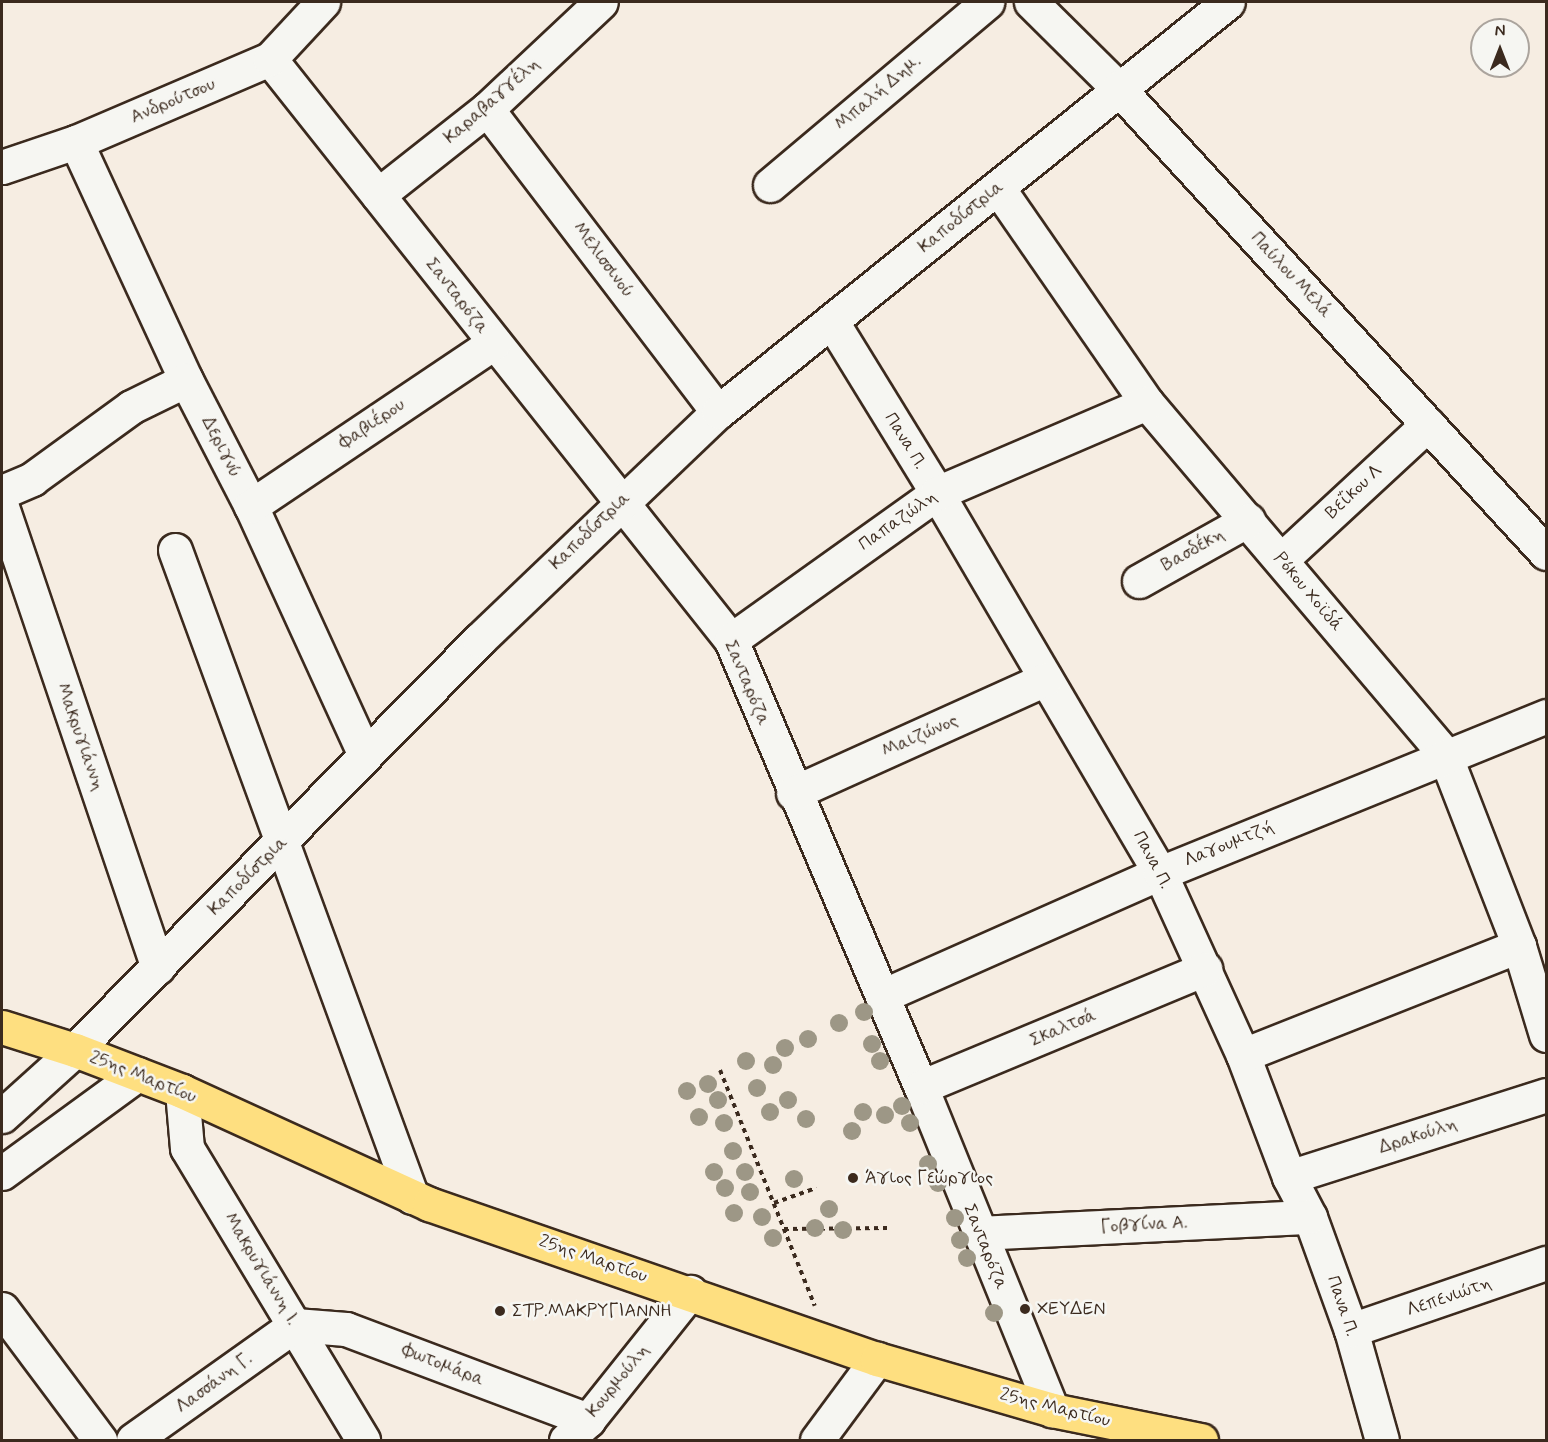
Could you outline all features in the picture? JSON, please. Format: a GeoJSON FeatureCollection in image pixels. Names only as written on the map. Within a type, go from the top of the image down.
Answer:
{"type":"FeatureCollection","features":[{"type":"Feature","properties":{"kind":"main road","name":"25ης Μαρτίου"},"geometry":{"type":"LineString","coordinates":[[2,1027],[75,1050],[182,1091],[412,1197],[878,1359],[1052,1410],[1189,1439]]}},
{"type":"Feature","properties":{"kind":"street","name":"Ανδρούτσου"},"geometry":{"type":"LineString","coordinates":[[2,167],[76,142],[270,59],[323,2]]}},
{"type":"Feature","properties":{"kind":"street","name":"Καραβαγγέλη"},"geometry":{"type":"LineString","coordinates":[[378,195],[487,109],[601,2]]}},
{"type":"Feature","properties":{"kind":"street","name":"Μπαλή Δημ."},"geometry":{"type":"LineString","coordinates":[[770,185],[987,2]]}},
{"type":"Feature","properties":{"kind":"street","name":"Παύλου Μελά"},"geometry":{"type":"LineString","coordinates":[[1031,2],[1118,88],[1546,553]]}},
{"type":"Feature","properties":{"kind":"street","name":"Καποδίστρια"},"geometry":{"type":"LineString","coordinates":[[2,1116],[75,1050],[158,967],[281,843],[364,753],[621,501],[718,412],[998,188],[1221,4]]}},
{"type":"Feature","properties":{"kind":"street","name":"Σανταρόζα"},"geometry":{"type":"LineString","coordinates":[[270,59],[731,640],[793,794],[921,1087],[1052,1410]]}},
{"type":"Feature","properties":{"kind":"street","name":"Μελισσινού"},"geometry":{"type":"LineString","coordinates":[[487,109],[718,412]]}},
{"type":"Feature","properties":{"kind":"street","name":"Δεριγνύ"},"geometry":{"type":"LineString","coordinates":[[76,142],[186,380],[251,506],[364,753]]}},
{"type":"Feature","properties":{"kind":"street","name":"Ρόκου Χοϊδά"},"geometry":{"type":"LineString","coordinates":[[998,188],[1147,403],[1445,755],[1520,946],[1546,1035]]}},
{"type":"Feature","properties":{"kind":"street","name":"Πανα Π."},"geometry":{"type":"LineString","coordinates":[[832,322],[937,493],[1160,873],[1243,1055],[1289,1176],[1310,1217],[1351,1330],[1382,1440]]}},
{"type":"Feature","properties":{"kind":"street","name":"Φαβιέρου"},"geometry":{"type":"LineString","coordinates":[[251,506],[494,343]]}},
{"type":"Feature","properties":{"kind":"street"},"geometry":{"type":"LineString","coordinates":[[2,492],[32,479],[131,408],[186,380]]}},
{"type":"Feature","properties":{"kind":"street","name":"Παπαζώλη"},"geometry":{"type":"LineString","coordinates":[[731,640],[937,493],[1147,403]]}},
{"type":"Feature","properties":{"kind":"street","name":"Βεΐκου Λ"},"geometry":{"type":"LineString","coordinates":[[1281,560],[1428,424]]}},
{"type":"Feature","properties":{"kind":"street","name":"Μακρυγιάννη"},"geometry":{"type":"LineString","coordinates":[[2,507],[158,967]]}},
{"type":"Feature","properties":{"kind":"street","name":"Βασδέκη"},"geometry":{"type":"LineString","coordinates":[[1139,581],[1248,520]]}},
{"type":"Feature","properties":{"kind":"street"},"geometry":{"type":"LineString","coordinates":[[175,550],[412,1197]]}},
{"type":"Feature","properties":{"kind":"street","name":"Μαιζώνος"},"geometry":{"type":"LineString","coordinates":[[793,794],[1046,679]]}},
{"type":"Feature","properties":{"kind":"street","name":"Λαγουμτζή"},"geometry":{"type":"LineString","coordinates":[[882,996],[1160,873],[1445,755],[1546,716]]}},
{"type":"Feature","properties":{"kind":"street"},"geometry":{"type":"LineString","coordinates":[[1243,1055],[1520,946]]}},
{"type":"Feature","properties":{"kind":"street","name":"Σκαλτσά"},"geometry":{"type":"LineString","coordinates":[[921,1087],[1204,969]]}},
{"type":"Feature","properties":{"kind":"street"},"geometry":{"type":"LineString","coordinates":[[2,1173],[138,1074]]}},
{"type":"Feature","properties":{"kind":"street","name":"Μακρυγιάννη Ι."},"geometry":{"type":"LineString","coordinates":[[182,1091],[187,1148],[363,1440]]}},
{"type":"Feature","properties":{"kind":"street","name":"Δρακούλη"},"geometry":{"type":"LineString","coordinates":[[1289,1176],[1546,1095]]}},
{"type":"Feature","properties":{"kind":"street","name":"Γοβγίνα Α."},"geometry":{"type":"LineString","coordinates":[[979,1233],[1310,1217]]}},
{"type":"Feature","properties":{"kind":"street","name":"Λεπενιώτη"},"geometry":{"type":"LineString","coordinates":[[1351,1330],[1546,1263]]}},
{"type":"Feature","properties":{"kind":"street","name":"Κουρμούλη"},"geometry":{"type":"LineString","coordinates":[[577,1430],[690,1292]]}},
{"type":"Feature","properties":{"kind":"street"},"geometry":{"type":"LineString","coordinates":[[2,1309],[100,1440]]}},
{"type":"Feature","properties":{"kind":"street","name":"Φωτομάρα"},"geometry":{"type":"LineString","coordinates":[[295,1325],[346,1329],[577,1430]]}},
{"type":"Feature","properties":{"kind":"street","name":"Λασσάνη Γ."},"geometry":{"type":"LineString","coordinates":[[133,1440],[295,1325]]}},
{"type":"Feature","properties":{"kind":"street"},"geometry":{"type":"LineString","coordinates":[[817,1440],[878,1359]]}},
{"type":"Feature","properties":{"kind":"path"},"geometry":{"type":"LineString","coordinates":[[720,1070],[830,1341]]}},
{"type":"Feature","properties":{"kind":"path"},"geometry":{"type":"LineString","coordinates":[[774,1203],[816,1188]]}},
{"type":"Feature","properties":{"kind":"path"},"geometry":{"type":"LineString","coordinates":[[784,1229],[887,1228]]}},
{"type":"Feature","properties":{"kind":"place","name":"Άγιος Γεώργιος"},"geometry":{"type":"Point","coordinates":[853,1178]}},
{"type":"Feature","properties":{"kind":"place","name":"ΧΕΥΔΕΝ"},"geometry":{"type":"Point","coordinates":[1025,1309]}},
{"type":"Feature","properties":{"kind":"place","name":"ΣΤΡ.ΜΑΚΡΥΓΙΑΝΝΗ"},"geometry":{"type":"Point","coordinates":[500,1311]}}]}
